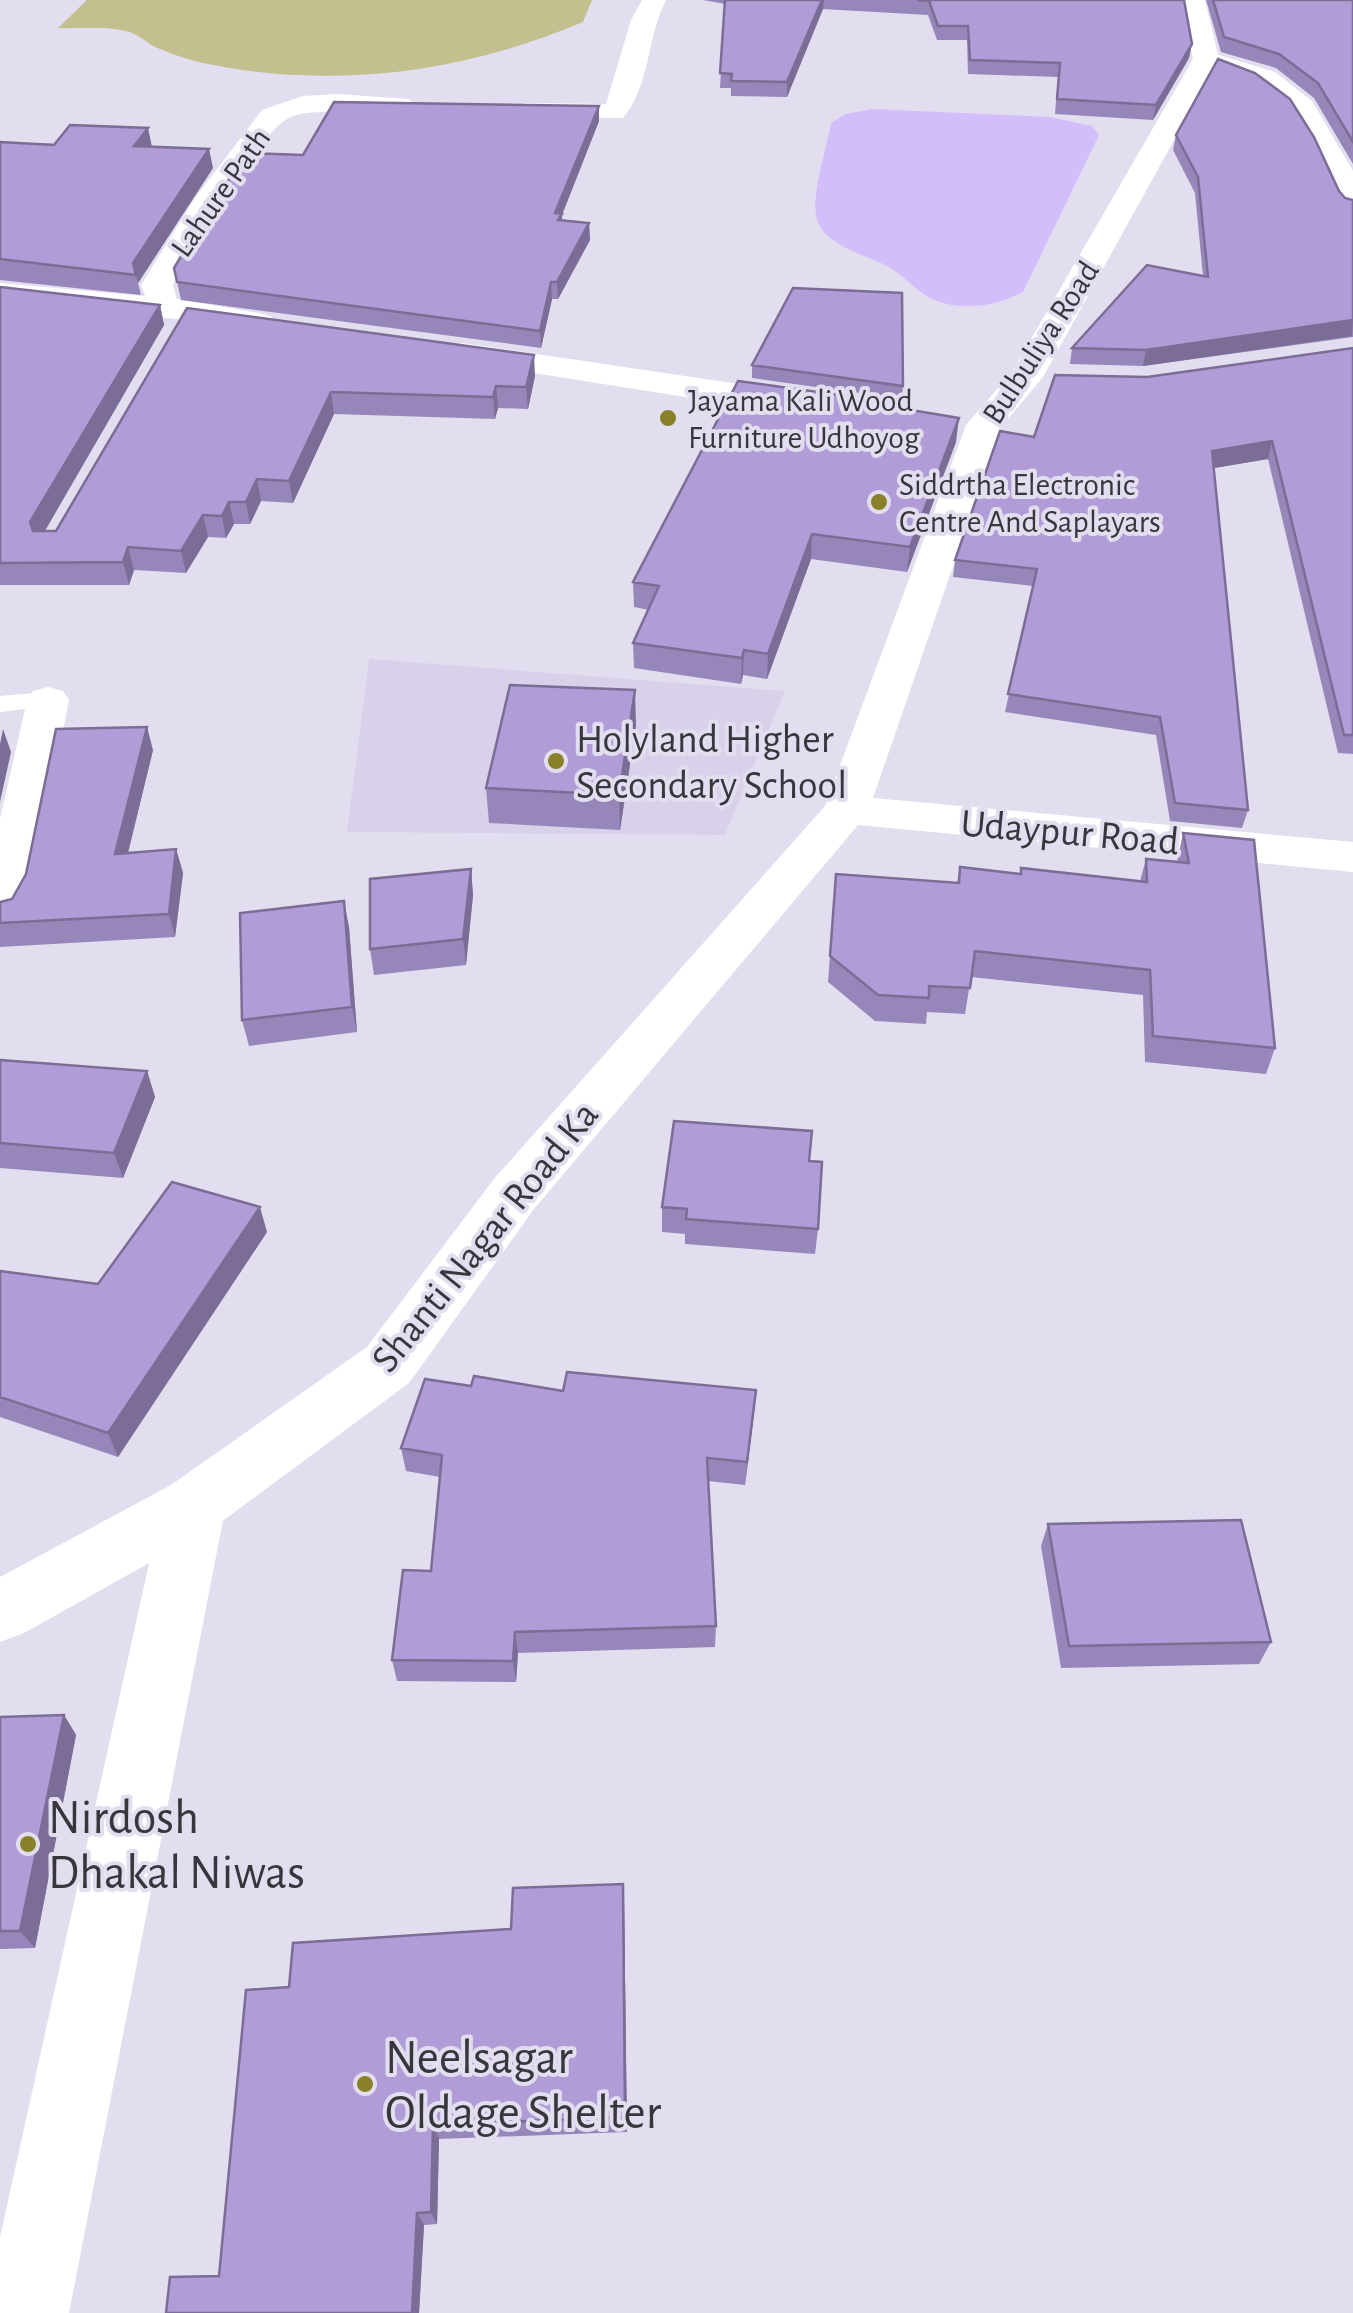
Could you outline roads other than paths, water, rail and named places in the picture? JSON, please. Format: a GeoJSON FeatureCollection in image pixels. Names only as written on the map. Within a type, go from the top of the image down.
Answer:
{"type":"FeatureCollection","features":[{"type":"Feature","properties":{"kind":"street"},"geometry":{"type":"LineString","coordinates":[[490,110],[612,112],[620,103],[643,20],[654,0]]}},
{"type":"Feature","properties":{"kind":"street"},"geometry":{"type":"LineString","coordinates":[[1193,0],[1206,59],[1245,66],[1282,84],[1315,124],[1353,204]]}},
{"type":"Feature","properties":{"kind":"street","name":"Bulbuliya Road"},"geometry":{"type":"LineString","coordinates":[[846,810],[964,423],[1026,376],[1206,59]]}},
{"type":"Feature","properties":{"kind":"street","name":"Lahure Path"},"geometry":{"type":"LineString","coordinates":[[175,315],[157,286],[206,204],[272,116],[286,107],[310,103],[430,108]]}},
{"type":"Feature","properties":{"kind":"street"},"geometry":{"type":"LineString","coordinates":[[0,294],[298,330]]}},
{"type":"Feature","properties":{"kind":"street"},"geometry":{"type":"LineString","coordinates":[[434,349],[846,410]]}},
{"type":"Feature","properties":{"kind":"street"},"geometry":{"type":"LineString","coordinates":[[1026,376],[1065,378]]}},
{"type":"Feature","properties":{"kind":"street"},"geometry":{"type":"LineString","coordinates":[[0,909],[7,895],[48,700]]}},
{"type":"Feature","properties":{"kind":"street","name":"Udaypur Road"},"geometry":{"type":"LineString","coordinates":[[846,810],[1353,856]]}},
{"type":"Feature","properties":{"kind":"street","name":"Shanti Nagar Road Ka"},"geometry":{"type":"LineString","coordinates":[[0,1611],[194,1505],[388,1365],[514,1194],[846,810]]}},
{"type":"Feature","properties":{"kind":"street"},"geometry":{"type":"LineString","coordinates":[[26,2313],[194,1505]]}},
{"type":"Feature","properties":{"kind":"lane"},"geometry":{"type":"LineString","coordinates":[[0,704],[48,700]]}},
{"type":"Feature","properties":{"kind":"place","name":"Jayama Kali Wood Furniture Udhoyog"},"geometry":{"type":"Point","coordinates":[668,418]}},
{"type":"Feature","properties":{"kind":"place","name":"Siddrtha Electronic Centre And Saplayars"},"geometry":{"type":"Point","coordinates":[879,502]}},
{"type":"Feature","properties":{"kind":"place","name":"Holyland Higher Secondary School"},"geometry":{"type":"Point","coordinates":[556,761]}},
{"type":"Feature","properties":{"kind":"place","name":"Nirdosh Dhakal Niwas"},"geometry":{"type":"Point","coordinates":[28,1844]}},
{"type":"Feature","properties":{"kind":"place","name":"Neelsagar Oldage Shelter"},"geometry":{"type":"Point","coordinates":[365,2084]}}]}
